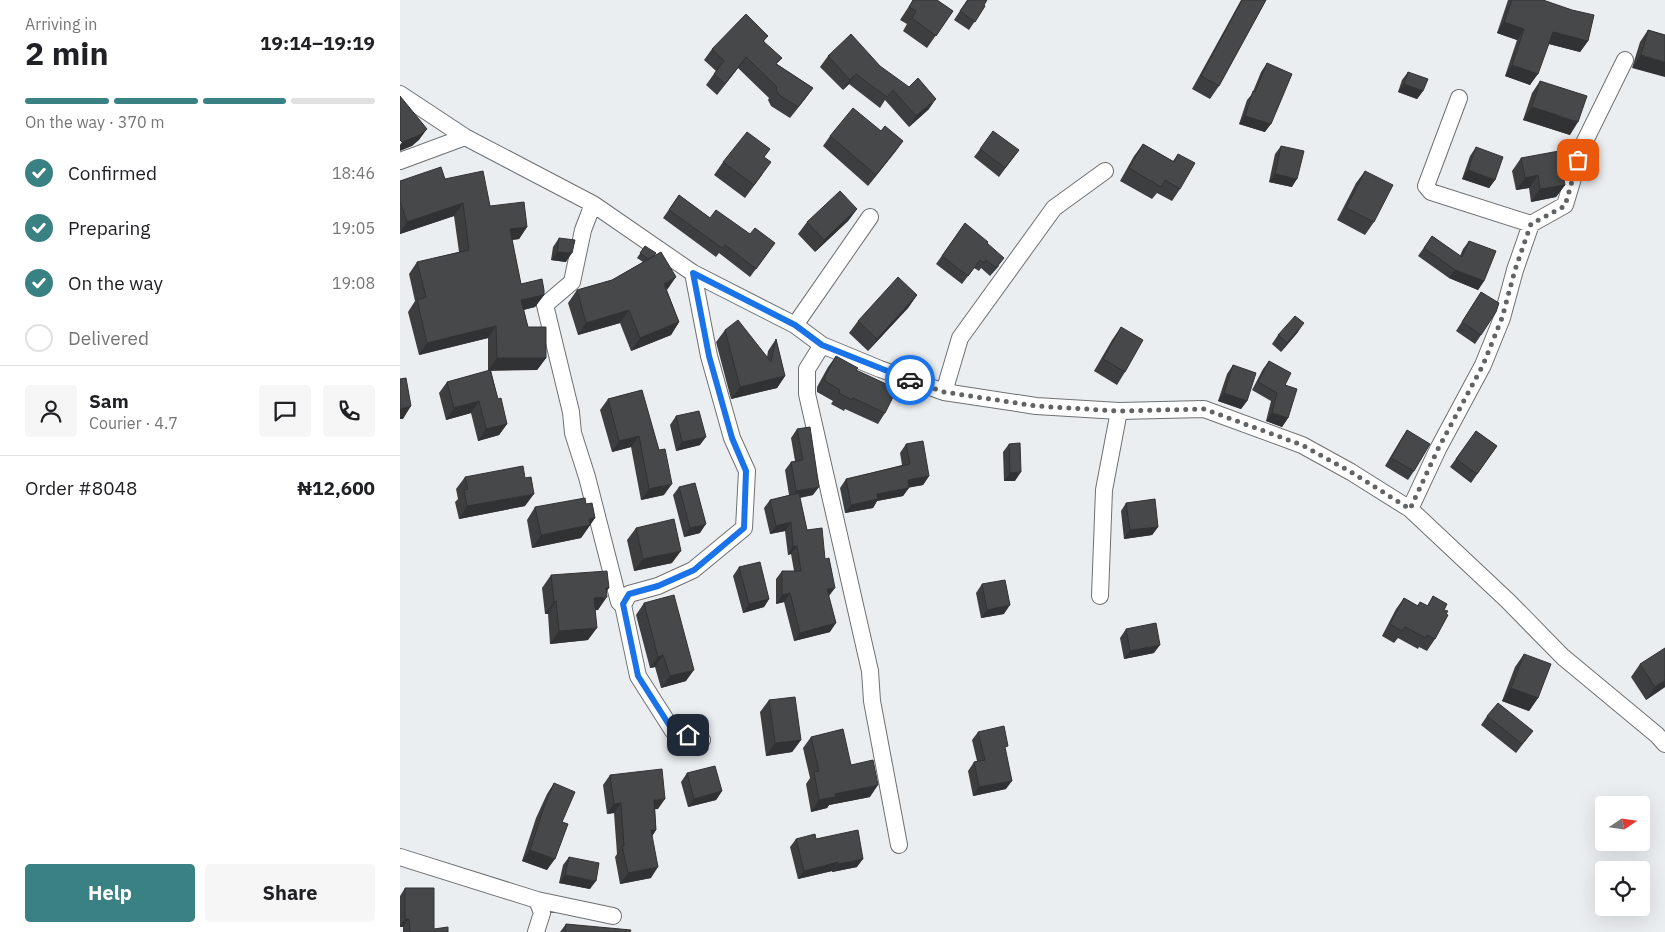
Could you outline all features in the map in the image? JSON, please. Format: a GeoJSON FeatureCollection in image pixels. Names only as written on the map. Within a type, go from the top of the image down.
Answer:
{"type":"FeatureCollection","features":[{"type":"Feature","properties":{"kind":"street"},"geometry":{"type":"LineString","coordinates":[[1410,509],[1438,449],[1483,365],[1502,318],[1515,270],[1531,224],[1565,206],[1583,145],[1625,60]]}},
{"type":"Feature","properties":{"kind":"street"},"geometry":{"type":"LineString","coordinates":[[400,94],[465,137],[593,204],[693,273],[795,325],[822,345],[880,369],[944,392],[1036,406],[1118,411],[1204,409],[1302,445],[1351,472],[1410,509],[1508,601],[1564,657],[1657,734],[1665,744]]}},
{"type":"Feature","properties":{"kind":"street"},"geometry":{"type":"LineString","coordinates":[[1458,98],[1426,186],[1431,192],[1531,224]]}},
{"type":"Feature","properties":{"kind":"street"},"geometry":{"type":"LineString","coordinates":[[400,162],[465,137]]}},
{"type":"Feature","properties":{"kind":"street"},"geometry":{"type":"LineString","coordinates":[[944,392],[960,338],[1054,208],[1105,171]]}},
{"type":"Feature","properties":{"kind":"street"},"geometry":{"type":"LineString","coordinates":[[593,204],[583,230],[572,282],[545,305],[571,412],[574,433],[619,602],[623,604],[638,676],[673,731],[702,740]]}},
{"type":"Feature","properties":{"kind":"street"},"geometry":{"type":"LineString","coordinates":[[795,325],[870,217]]}},
{"type":"Feature","properties":{"kind":"street"},"geometry":{"type":"LineString","coordinates":[[623,604],[629,594],[658,586],[694,570],[744,528],[746,471],[732,438],[709,356],[693,273]]}},
{"type":"Feature","properties":{"kind":"street"},"geometry":{"type":"LineString","coordinates":[[822,345],[807,369],[807,394],[870,671],[872,701],[899,845]]}},
{"type":"Feature","properties":{"kind":"street"},"geometry":{"type":"LineString","coordinates":[[1100,596],[1104,490],[1118,411]]}},
{"type":"Feature","properties":{"kind":"street"},"geometry":{"type":"LineString","coordinates":[[400,857],[537,900],[613,916]]}},
{"type":"Feature","properties":{"kind":"street"},"geometry":{"type":"LineString","coordinates":[[536,932],[542,913],[537,900]]}},
{"type":"Feature","properties":{"kind":"building"},"geometry":{"type":"Polygon","coordinates":[[[913,0],[937,0],[953,11],[936,36],[912,18],[916,11],[909,7],[913,0]]]}},
{"type":"Feature","properties":{"kind":"building"},"geometry":{"type":"Polygon","coordinates":[[[968,0],[987,0],[975,22],[960,11],[968,0]]]}},
{"type":"Feature","properties":{"kind":"building"},"geometry":{"type":"Polygon","coordinates":[[[1242,0],[1266,0],[1219,86],[1201,76],[1242,0]]]}},
{"type":"Feature","properties":{"kind":"building"},"geometry":{"type":"Polygon","coordinates":[[[1512,0],[1543,0],[1594,15],[1588,41],[1553,32],[1538,74],[1512,65],[1524,29],[1504,22],[1512,0]]]}},
{"type":"Feature","properties":{"kind":"building"},"geometry":{"type":"Polygon","coordinates":[[[746,14],[768,36],[763,41],[782,58],[776,64],[813,88],[798,107],[779,95],[776,90],[777,87],[746,57],[725,84],[714,74],[724,61],[712,49],[746,14]]]}},
{"type":"Feature","properties":{"kind":"building"},"geometry":{"type":"Polygon","coordinates":[[[1648,30],[1665,35],[1665,62],[1641,55],[1648,30]]]}},
{"type":"Feature","properties":{"kind":"building"},"geometry":{"type":"Polygon","coordinates":[[[851,34],[880,66],[909,87],[918,78],[936,99],[916,116],[893,90],[887,97],[856,74],[850,80],[828,56],[851,34]]]}},
{"type":"Feature","properties":{"kind":"building"},"geometry":{"type":"Polygon","coordinates":[[[1267,63],[1292,74],[1271,124],[1245,116],[1253,91],[1255,92],[1267,63]]]}},
{"type":"Feature","properties":{"kind":"building"},"geometry":{"type":"Polygon","coordinates":[[[1408,72],[1428,79],[1423,91],[1404,84],[1408,72]]]}},
{"type":"Feature","properties":{"kind":"building"},"geometry":{"type":"Polygon","coordinates":[[[1540,81],[1587,96],[1578,122],[1532,107],[1540,81]]]}},
{"type":"Feature","properties":{"kind":"building"},"geometry":{"type":"Polygon","coordinates":[[[400,96],[427,129],[420,135],[402,142],[400,140],[400,96]]]}},
{"type":"Feature","properties":{"kind":"building"},"geometry":{"type":"Polygon","coordinates":[[[853,108],[881,131],[885,126],[903,141],[876,175],[830,136],[853,108]]]}},
{"type":"Feature","properties":{"kind":"building"},"geometry":{"type":"Polygon","coordinates":[[[993,131],[1019,150],[1005,168],[980,149],[993,131]]]}},
{"type":"Feature","properties":{"kind":"building"},"geometry":{"type":"Polygon","coordinates":[[[747,132],[770,149],[764,157],[771,162],[754,185],[723,162],[747,132]]]}},
{"type":"Feature","properties":{"kind":"building"},"geometry":{"type":"Polygon","coordinates":[[[1143,144],[1174,162],[1178,154],[1195,163],[1180,189],[1165,180],[1161,187],[1129,168],[1143,144]]]}},
{"type":"Feature","properties":{"kind":"building"},"geometry":{"type":"Polygon","coordinates":[[[1281,146],[1304,151],[1297,179],[1275,174],[1281,146]]]}},
{"type":"Feature","properties":{"kind":"building"},"geometry":{"type":"Polygon","coordinates":[[[1476,147],[1503,157],[1495,180],[1468,170],[1476,147]]]}},
{"type":"Feature","properties":{"kind":"building"},"geometry":{"type":"Polygon","coordinates":[[[1559,151],[1565,185],[1540,189],[1538,175],[1525,178],[1521,158],[1559,151]]]}},
{"type":"Feature","properties":{"kind":"building"},"geometry":{"type":"Polygon","coordinates":[[[441,167],[445,179],[483,171],[490,206],[524,202],[527,227],[510,229],[521,284],[542,279],[544,295],[521,300],[528,327],[546,327],[546,358],[497,358],[496,326],[427,343],[417,300],[426,297],[417,262],[469,250],[463,203],[407,222],[400,201],[400,181],[441,167]]]}},
{"type":"Feature","properties":{"kind":"building"},"geometry":{"type":"Polygon","coordinates":[[[1365,171],[1393,185],[1374,222],[1346,208],[1365,171]]]}},
{"type":"Feature","properties":{"kind":"building"},"geometry":{"type":"Polygon","coordinates":[[[840,191],[857,209],[824,240],[807,222],[840,191]]]}},
{"type":"Feature","properties":{"kind":"building"},"geometry":{"type":"Polygon","coordinates":[[[679,195],[710,218],[716,210],[750,234],[755,228],[775,243],[756,269],[725,245],[722,248],[669,210],[679,195]]]}},
{"type":"Feature","properties":{"kind":"building"},"geometry":{"type":"Polygon","coordinates":[[[965,223],[1004,258],[996,268],[986,260],[984,263],[980,260],[968,276],[942,256],[965,223]]]}},
{"type":"Feature","properties":{"kind":"building"},"geometry":{"type":"Polygon","coordinates":[[[1432,236],[1462,257],[1469,241],[1496,251],[1484,281],[1455,270],[1424,248],[1432,236]]]}},
{"type":"Feature","properties":{"kind":"building"},"geometry":{"type":"Polygon","coordinates":[[[559,238],[575,240],[572,253],[557,252],[559,238]]]}},
{"type":"Feature","properties":{"kind":"building"},"geometry":{"type":"Polygon","coordinates":[[[645,246],[656,253],[654,256],[648,259],[640,253],[645,246]]]}},
{"type":"Feature","properties":{"kind":"building"},"geometry":{"type":"Polygon","coordinates":[[[661,252],[676,277],[664,284],[679,322],[640,338],[629,310],[586,323],[577,290],[612,280],[661,252]]]}},
{"type":"Feature","properties":{"kind":"building"},"geometry":{"type":"Polygon","coordinates":[[[898,277],[917,295],[877,339],[858,321],[898,277]]]}},
{"type":"Feature","properties":{"kind":"building"},"geometry":{"type":"Polygon","coordinates":[[[1481,292],[1499,303],[1496,312],[1481,335],[1462,322],[1481,292]]]}},
{"type":"Feature","properties":{"kind":"building"},"geometry":{"type":"Polygon","coordinates":[[[1295,316],[1304,323],[1287,343],[1278,335],[1295,316]]]}},
{"type":"Feature","properties":{"kind":"building"},"geometry":{"type":"Polygon","coordinates":[[[738,320],[771,362],[776,339],[785,376],[740,387],[725,330],[738,320]]]}},
{"type":"Feature","properties":{"kind":"building"},"geometry":{"type":"Polygon","coordinates":[[[1121,327],[1143,340],[1125,372],[1103,359],[1121,327]]]}},
{"type":"Feature","properties":{"kind":"building"},"geometry":{"type":"Polygon","coordinates":[[[836,356],[858,368],[856,370],[897,389],[885,413],[853,398],[852,400],[839,393],[840,390],[825,381],[825,376],[836,356]]]}},
{"type":"Feature","properties":{"kind":"building"},"geometry":{"type":"Polygon","coordinates":[[[1269,361],[1291,373],[1285,385],[1297,389],[1288,418],[1272,413],[1277,393],[1258,382],[1269,361]]]}},
{"type":"Feature","properties":{"kind":"building"},"geometry":{"type":"Polygon","coordinates":[[[1233,365],[1256,373],[1247,401],[1224,393],[1233,365]]]}},
{"type":"Feature","properties":{"kind":"building"},"geometry":{"type":"Polygon","coordinates":[[[490,370],[498,399],[501,398],[507,424],[486,429],[479,401],[454,408],[447,382],[490,370]]]}},
{"type":"Feature","properties":{"kind":"building"},"geometry":{"type":"Polygon","coordinates":[[[406,378],[411,406],[400,409],[400,379],[406,378]]]}},
{"type":"Feature","properties":{"kind":"building"},"geometry":{"type":"Polygon","coordinates":[[[642,390],[659,450],[665,449],[672,484],[649,489],[639,436],[619,441],[608,399],[642,390]]]}},
{"type":"Feature","properties":{"kind":"building"},"geometry":{"type":"Polygon","coordinates":[[[699,411],[706,437],[682,442],[676,416],[699,411]]]}},
{"type":"Feature","properties":{"kind":"building"},"geometry":{"type":"Polygon","coordinates":[[[810,427],[819,487],[796,491],[791,462],[803,460],[797,429],[810,427]]]}},
{"type":"Feature","properties":{"kind":"building"},"geometry":{"type":"Polygon","coordinates":[[[1407,430],[1430,444],[1414,471],[1391,458],[1407,430]]]}},
{"type":"Feature","properties":{"kind":"building"},"geometry":{"type":"Polygon","coordinates":[[[1476,431],[1497,446],[1477,474],[1456,459],[1476,431]]]}},
{"type":"Feature","properties":{"kind":"building"},"geometry":{"type":"Polygon","coordinates":[[[923,441],[929,476],[908,480],[909,488],[877,494],[878,499],[851,505],[846,479],[910,464],[906,444],[923,441]]]}},
{"type":"Feature","properties":{"kind":"building"},"geometry":{"type":"Polygon","coordinates":[[[1020,443],[1021,472],[1010,473],[1009,444],[1020,443]]]}},
{"type":"Feature","properties":{"kind":"building"},"geometry":{"type":"Polygon","coordinates":[[[523,466],[525,478],[531,477],[534,494],[467,506],[464,490],[468,489],[465,477],[523,466]]]}},
{"type":"Feature","properties":{"kind":"building"},"geometry":{"type":"Polygon","coordinates":[[[695,483],[706,524],[690,528],[679,487],[695,483]]]}},
{"type":"Feature","properties":{"kind":"building"},"geometry":{"type":"Polygon","coordinates":[[[799,493],[807,530],[822,528],[825,559],[829,558],[835,588],[827,589],[836,623],[800,633],[790,593],[782,595],[782,571],[801,571],[797,546],[793,546],[791,522],[776,526],[770,500],[799,493]]]}},
{"type":"Feature","properties":{"kind":"building"},"geometry":{"type":"Polygon","coordinates":[[[585,498],[586,504],[592,503],[595,518],[589,519],[590,525],[541,535],[535,507],[585,498]]]}},
{"type":"Feature","properties":{"kind":"building"},"geometry":{"type":"Polygon","coordinates":[[[1155,499],[1158,527],[1130,530],[1126,503],[1155,499]]]}},
{"type":"Feature","properties":{"kind":"building"},"geometry":{"type":"Polygon","coordinates":[[[674,519],[681,551],[643,559],[636,528],[674,519]]]}},
{"type":"Feature","properties":{"kind":"building"},"geometry":{"type":"Polygon","coordinates":[[[760,562],[769,599],[749,604],[739,567],[760,562]]]}},
{"type":"Feature","properties":{"kind":"building"},"geometry":{"type":"Polygon","coordinates":[[[607,571],[609,588],[606,588],[607,597],[594,598],[597,628],[559,631],[551,575],[607,571]]]}},
{"type":"Feature","properties":{"kind":"building"},"geometry":{"type":"Polygon","coordinates":[[[1005,580],[1010,605],[987,610],[982,584],[1005,580]]]}},
{"type":"Feature","properties":{"kind":"building"},"geometry":{"type":"Polygon","coordinates":[[[674,595],[694,670],[670,676],[663,655],[658,657],[644,603],[674,595]]]}},
{"type":"Feature","properties":{"kind":"building"},"geometry":{"type":"Polygon","coordinates":[[[1433,596],[1447,604],[1444,610],[1448,611],[1446,614],[1448,615],[1435,639],[1427,635],[1426,638],[1405,627],[1402,631],[1390,624],[1404,598],[1418,606],[1420,602],[1428,606],[1433,596]]]}},
{"type":"Feature","properties":{"kind":"building"},"geometry":{"type":"Polygon","coordinates":[[[1156,623],[1160,645],[1130,651],[1126,629],[1156,623]]]}},
{"type":"Feature","properties":{"kind":"building"},"geometry":{"type":"Polygon","coordinates":[[[1665,648],[1665,680],[1655,687],[1640,664],[1665,648]]]}},
{"type":"Feature","properties":{"kind":"building"},"geometry":{"type":"Polygon","coordinates":[[[1524,654],[1551,664],[1538,698],[1511,688],[1524,654]]]}},
{"type":"Feature","properties":{"kind":"building"},"geometry":{"type":"Polygon","coordinates":[[[795,697],[801,740],[775,743],[769,700],[795,697]]]}},
{"type":"Feature","properties":{"kind":"building"},"geometry":{"type":"Polygon","coordinates":[[[1498,703],[1533,731],[1522,744],[1487,716],[1498,703]]]}},
{"type":"Feature","properties":{"kind":"building"},"geometry":{"type":"Polygon","coordinates":[[[1004,726],[1008,746],[1005,747],[1012,781],[979,787],[974,762],[985,760],[978,732],[1004,726]]]}},
{"type":"Feature","properties":{"kind":"building"},"geometry":{"type":"Polygon","coordinates":[[[843,729],[851,765],[873,760],[878,785],[835,794],[835,797],[819,800],[814,772],[819,771],[811,737],[843,729]]]}},
{"type":"Feature","properties":{"kind":"building"},"geometry":{"type":"Polygon","coordinates":[[[715,766],[722,791],[694,799],[687,773],[715,766]]]}},
{"type":"Feature","properties":{"kind":"building"},"geometry":{"type":"Polygon","coordinates":[[[662,769],[665,799],[654,800],[656,830],[651,830],[658,867],[628,873],[622,846],[624,846],[621,803],[614,804],[610,775],[662,769]]]}},
{"type":"Feature","properties":{"kind":"building"},"geometry":{"type":"Polygon","coordinates":[[[554,783],[575,792],[562,822],[568,824],[555,859],[530,850],[554,783]]]}},
{"type":"Feature","properties":{"kind":"building"},"geometry":{"type":"Polygon","coordinates":[[[858,830],[863,859],[838,864],[838,862],[804,871],[796,839],[815,834],[816,839],[858,830]]]}},
{"type":"Feature","properties":{"kind":"building"},"geometry":{"type":"Polygon","coordinates":[[[569,857],[599,863],[596,881],[565,875],[569,857]]]}},
{"type":"Feature","properties":{"kind":"building"},"geometry":{"type":"Polygon","coordinates":[[[405,888],[434,888],[434,929],[448,927],[448,932],[410,932],[409,919],[405,919],[405,888]]]}},
{"type":"Feature","properties":{"kind":"building"},"geometry":{"type":"Polygon","coordinates":[[[566,924],[631,930],[630,932],[565,932],[566,924]]]}},
{"type":"Feature","properties":{"kind":"way so far"},"geometry":{"type":"LineString","coordinates":[[910,380],[944,392],[1036,406],[1118,411],[1204,409],[1302,445],[1351,472],[1410,509],[1438,449],[1483,365],[1502,318],[1515,270],[1531,224],[1565,206],[1578,160]]}},
{"type":"Feature","properties":{"kind":"route"},"geometry":{"type":"LineString","coordinates":[[688,735],[673,731],[638,676],[623,604],[629,594],[658,586],[694,570],[744,528],[746,471],[732,438],[709,356],[693,273],[795,325],[822,345],[910,380]]}}]}
